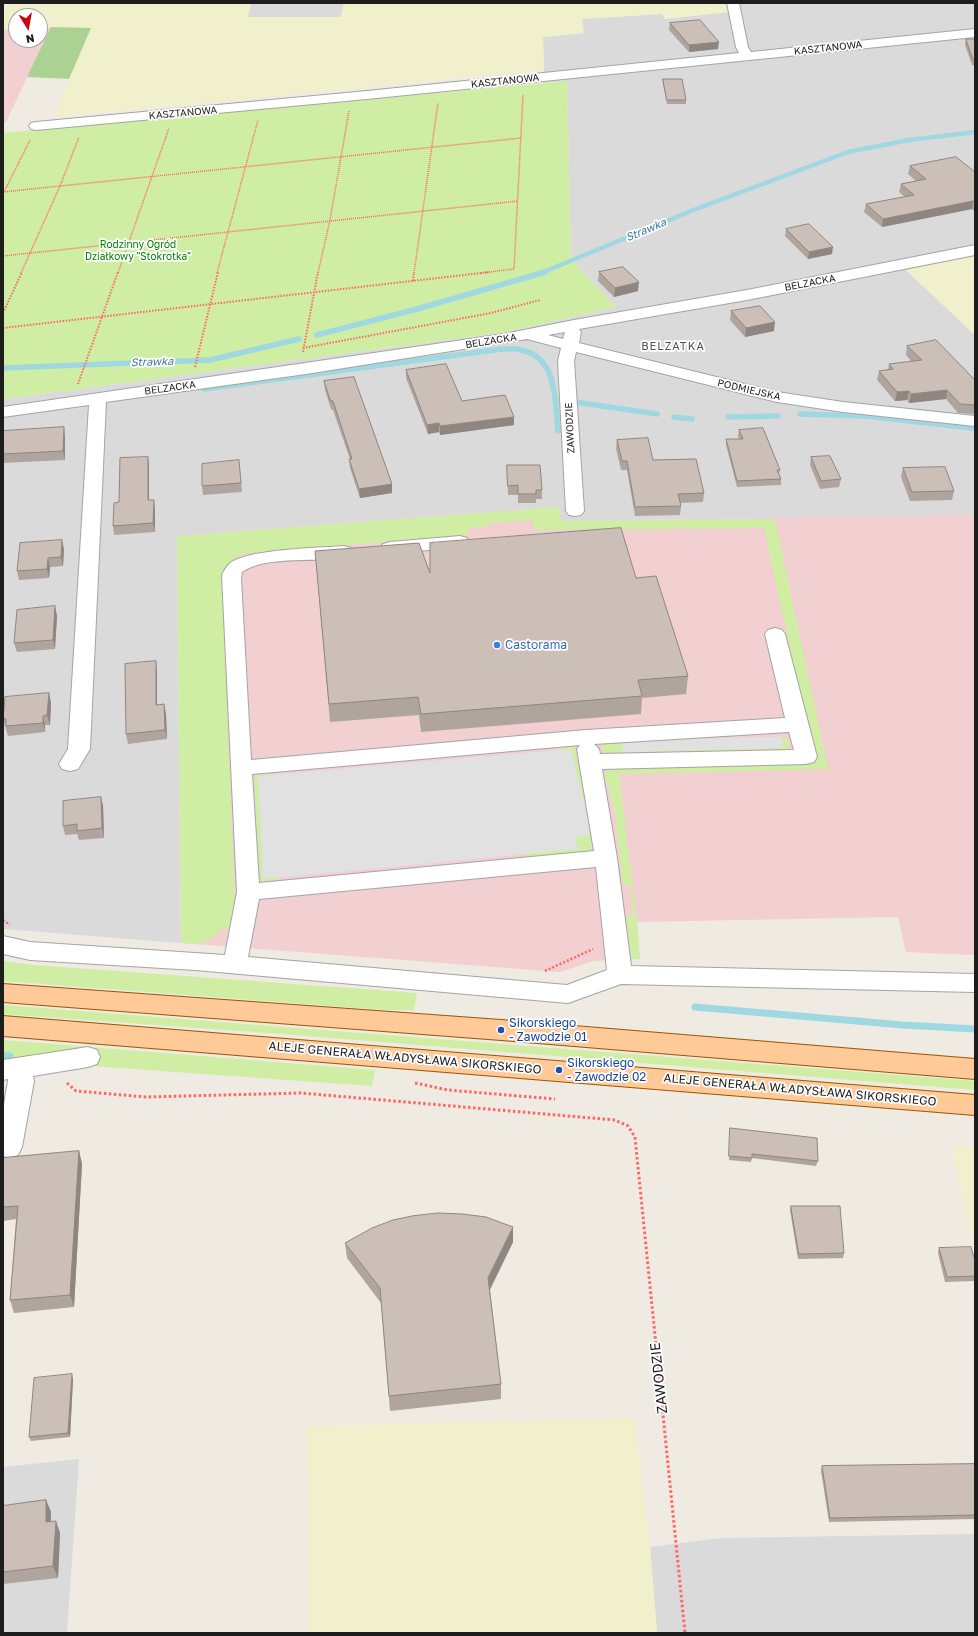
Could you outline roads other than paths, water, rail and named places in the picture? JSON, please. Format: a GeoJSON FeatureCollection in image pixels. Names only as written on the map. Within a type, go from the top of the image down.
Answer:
{"type":"FeatureCollection","features":[{"type":"Feature","properties":{"kind":"main road"},"geometry":{"type":"LineString","coordinates":[[3,993],[493,1029],[975,1069]]}},
{"type":"Feature","properties":{"kind":"main road","name":"ALEJE GENERAŁA WŁADYSŁAWA SIKORSKIEGO"},"geometry":{"type":"LineString","coordinates":[[3,1026],[975,1105]]}},
{"type":"Feature","properties":{"kind":"street"},"geometry":{"type":"LineString","coordinates":[[733,3],[742,47],[747,56]]}},
{"type":"Feature","properties":{"kind":"street","name":"KASZTANOWA"},"geometry":{"type":"LineString","coordinates":[[34,130],[975,33]]}},
{"type":"Feature","properties":{"kind":"street","name":"BELZACKA"},"geometry":{"type":"LineString","coordinates":[[3,412],[306,369],[528,335],[574,325],[755,294],[975,250]]}},
{"type":"Feature","properties":{"kind":"street","name":"ZAWODZIE"},"geometry":{"type":"LineString","coordinates":[[574,325],[566,361],[575,511]]}},
{"type":"Feature","properties":{"kind":"street","name":"PODMIEJSKA"},"geometry":{"type":"LineString","coordinates":[[528,335],[777,397],[843,407],[975,421]]}},
{"type":"Feature","properties":{"kind":"street"},"geometry":{"type":"LineString","coordinates":[[70,764],[79,749],[98,399]]}},
{"type":"Feature","properties":{"kind":"street"},"geometry":{"type":"LineString","coordinates":[[235,965],[245,920],[248,892],[231,578],[232,572],[247,562],[263,558],[476,540]]}},
{"type":"Feature","properties":{"kind":"street"},"geometry":{"type":"LineString","coordinates":[[590,762],[806,758],[775,634]]}},
{"type":"Feature","properties":{"kind":"street"},"geometry":{"type":"LineString","coordinates":[[242,768],[586,737],[797,724]]}},
{"type":"Feature","properties":{"kind":"street"},"geometry":{"type":"LineString","coordinates":[[586,737],[606,858],[620,975]]}},
{"type":"Feature","properties":{"kind":"street"},"geometry":{"type":"LineString","coordinates":[[248,892],[606,858]]}},
{"type":"Feature","properties":{"kind":"street"},"geometry":{"type":"LineString","coordinates":[[3,945],[30,951],[195,961],[568,994],[620,975],[975,983]]}},
{"type":"Feature","properties":{"kind":"street"},"geometry":{"type":"LineString","coordinates":[[9,1147],[21,1081],[11,1068],[88,1057]]}},
{"type":"Feature","properties":{"kind":"waterway","name":"Strawka"},"geometry":{"type":"LineString","coordinates":[[541,273],[696,209],[848,152],[909,140],[975,132]]}},
{"type":"Feature","properties":{"kind":"waterway","name":"Strawka"},"geometry":{"type":"LineString","coordinates":[[317,335],[417,309],[545,272]]}},
{"type":"Feature","properties":{"kind":"waterway","name":"Strawka"},"geometry":{"type":"LineString","coordinates":[[3,368],[210,360],[299,339]]}},
{"type":"Feature","properties":{"kind":"waterway"},"geometry":{"type":"LineString","coordinates":[[204,389],[502,349],[516,349],[533,354],[542,362],[548,371],[555,394],[558,431]]}},
{"type":"Feature","properties":{"kind":"waterway"},"geometry":{"type":"LineString","coordinates":[[575,402],[657,414]]}},
{"type":"Feature","properties":{"kind":"waterway"},"geometry":{"type":"LineString","coordinates":[[800,414],[865,416],[972,428]]}},
{"type":"Feature","properties":{"kind":"waterway"},"geometry":{"type":"LineString","coordinates":[[728,417],[778,416]]}},
{"type":"Feature","properties":{"kind":"waterway"},"geometry":{"type":"LineString","coordinates":[[674,417],[692,419]]}},
{"type":"Feature","properties":{"kind":"waterway"},"geometry":{"type":"LineString","coordinates":[[695,1007],[903,1025],[975,1029]]}},
{"type":"Feature","properties":{"kind":"waterway"},"geometry":{"type":"LineString","coordinates":[[3,1056],[10,1056]]}},
{"type":"Feature","properties":{"kind":"place","name":"Castorama"},"geometry":{"type":"Point","coordinates":[497,645]}},
{"type":"Feature","properties":{"kind":"place","name":"Sikorskiego - Zawodzie 01"},"geometry":{"type":"Point","coordinates":[501,1030]}},
{"type":"Feature","properties":{"kind":"place","name":"Sikorskiego - Zawodzie 02"},"geometry":{"type":"Point","coordinates":[559,1070]}},
{"type":"Feature","properties":{"kind":"district","name":"BELZATKA"},"geometry":{"type":"Point","coordinates":[673,347]}},
{"type":"Feature","properties":{"kind":"park label","name":"Rodzinny Ogród Działkowy \"Stokrotka\""},"geometry":{"type":"Point","coordinates":[138,250]}}]}
